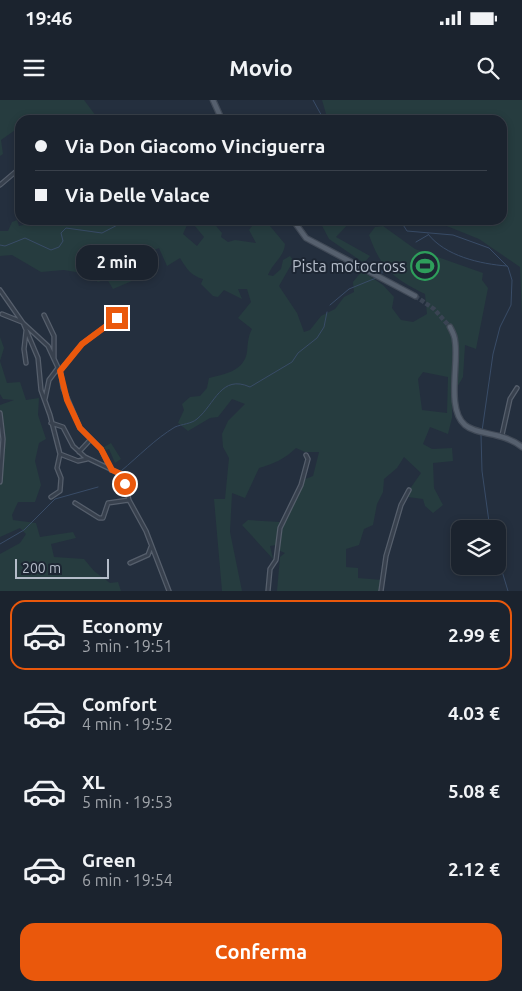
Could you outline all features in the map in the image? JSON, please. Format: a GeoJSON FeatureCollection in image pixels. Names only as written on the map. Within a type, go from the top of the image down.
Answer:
{"type":"FeatureCollection","features":[{"type":"Feature","properties":{"kind":"main road"},"geometry":{"type":"LineString","coordinates":[[213,100],[220,115]]}},
{"type":"Feature","properties":{"kind":"main road"},"geometry":{"type":"LineString","coordinates":[[297,225],[306,238],[415,296]]}},
{"type":"Feature","properties":{"kind":"main road"},"geometry":{"type":"LineString","coordinates":[[450,327],[455,340],[457,413],[463,424],[472,429],[502,436],[522,448]]}},
{"type":"Feature","properties":{"kind":"street"},"geometry":{"type":"LineString","coordinates":[[0,185],[15,172]]}},
{"type":"Feature","properties":{"kind":"street"},"geometry":{"type":"LineString","coordinates":[[0,290],[23,323],[38,358],[41,390],[60,454],[57,463],[61,478],[60,491],[51,497]]}},
{"type":"Feature","properties":{"kind":"street"},"geometry":{"type":"LineString","coordinates":[[2,314],[23,323],[48,346],[59,370],[67,400],[80,428],[101,449],[112,470]]}},
{"type":"Feature","properties":{"kind":"street"},"geometry":{"type":"LineString","coordinates":[[44,315],[54,336],[54,360]]}},
{"type":"Feature","properties":{"kind":"street"},"geometry":{"type":"LineString","coordinates":[[45,400],[49,380],[82,344],[117,318]]}},
{"type":"Feature","properties":{"kind":"street"},"geometry":{"type":"LineString","coordinates":[[26,330],[24,349],[26,363]]}},
{"type":"Feature","properties":{"kind":"street"},"geometry":{"type":"LineString","coordinates":[[502,436],[510,400],[517,388]]}},
{"type":"Feature","properties":{"kind":"street"},"geometry":{"type":"LineString","coordinates":[[0,413],[3,439],[0,482]]}},
{"type":"Feature","properties":{"kind":"street"},"geometry":{"type":"LineString","coordinates":[[51,423],[62,426],[68,438],[88,459],[123,475],[129,500],[146,531],[169,591]]}},
{"type":"Feature","properties":{"kind":"street"},"geometry":{"type":"LineString","coordinates":[[80,452],[90,440]]}},
{"type":"Feature","properties":{"kind":"street"},"geometry":{"type":"LineString","coordinates":[[60,454],[78,461],[88,459]]}},
{"type":"Feature","properties":{"kind":"street"},"geometry":{"type":"LineString","coordinates":[[268,591],[270,569],[276,560],[280,528],[302,484],[308,459],[306,455]]}},
{"type":"Feature","properties":{"kind":"street"},"geometry":{"type":"LineString","coordinates":[[381,591],[386,556],[402,505],[409,490]]}},
{"type":"Feature","properties":{"kind":"street"},"geometry":{"type":"LineString","coordinates":[[75,503],[99,518],[105,515],[108,503],[129,500]]}},
{"type":"Feature","properties":{"kind":"street"},"geometry":{"type":"LineString","coordinates":[[130,563],[148,554],[151,547]]}},
{"type":"Feature","properties":{"kind":"green space"},"geometry":{"type":"Polygon","coordinates":[[[0,100],[84,100],[95,115],[15,115],[15,130],[1,140],[3,154],[0,156],[0,100]]]}},
{"type":"Feature","properties":{"kind":"green space"},"geometry":{"type":"Polygon","coordinates":[[[322,100],[522,100],[522,318],[520,267],[479,239],[444,225],[507,225],[507,115],[326,114],[322,100]]]}},
{"type":"Feature","properties":{"kind":"green space"},"geometry":{"type":"Polygon","coordinates":[[[15,221],[15,225],[19,226],[187,225],[183,234],[197,246],[204,237],[194,225],[215,225],[222,233],[221,237],[228,242],[235,240],[256,243],[249,230],[252,225],[269,225],[285,244],[280,257],[268,275],[273,276],[281,269],[283,260],[290,256],[296,264],[291,265],[279,286],[297,313],[304,332],[310,330],[321,316],[335,309],[344,297],[354,292],[353,282],[362,271],[383,285],[394,297],[392,308],[401,320],[413,322],[427,314],[425,294],[396,277],[378,256],[369,235],[375,227],[383,226],[415,249],[483,273],[482,280],[488,288],[476,349],[465,345],[463,377],[452,396],[452,418],[448,434],[430,427],[423,444],[432,449],[452,448],[453,461],[433,463],[434,488],[443,505],[433,513],[425,506],[423,499],[408,497],[407,493],[421,473],[404,457],[397,468],[384,479],[383,492],[377,504],[373,525],[364,529],[359,545],[346,549],[346,567],[358,568],[358,578],[382,580],[379,591],[277,591],[280,557],[285,553],[278,550],[282,531],[303,480],[313,476],[319,452],[305,452],[296,448],[279,461],[259,468],[245,498],[232,493],[230,532],[242,591],[222,591],[214,499],[225,499],[229,458],[223,447],[222,434],[228,421],[245,404],[232,399],[218,417],[210,418],[188,431],[178,423],[184,410],[182,404],[190,397],[200,396],[207,388],[209,378],[233,371],[242,364],[247,352],[252,329],[238,318],[251,302],[247,289],[238,289],[242,299],[224,290],[218,297],[213,296],[201,284],[203,279],[192,274],[180,258],[167,266],[159,248],[146,254],[143,265],[144,269],[139,278],[113,289],[107,279],[98,282],[88,274],[85,279],[76,272],[64,270],[41,272],[12,255],[0,256],[0,231],[8,231],[12,222],[15,221]],[[423,372],[418,379],[422,410],[447,413],[448,377],[423,372]]]}},
{"type":"Feature","properties":{"kind":"green space"},"geometry":{"type":"Polygon","coordinates":[[[322,225],[347,225],[336,237],[370,256],[364,263],[329,239],[322,225]]]}},
{"type":"Feature","properties":{"kind":"green space"},"geometry":{"type":"Polygon","coordinates":[[[0,337],[4,348],[0,361],[0,337]]]}},
{"type":"Feature","properties":{"kind":"green space"},"geometry":{"type":"Polygon","coordinates":[[[0,361],[7,383],[20,382],[26,400],[39,398],[38,415],[46,439],[39,443],[35,461],[41,485],[35,502],[18,502],[12,515],[13,520],[36,523],[40,537],[73,532],[76,538],[51,544],[54,557],[84,559],[94,571],[110,583],[118,582],[121,591],[0,591],[0,554],[20,543],[26,534],[20,528],[0,537],[0,405],[14,400],[3,399],[0,394],[0,361]]]}},
{"type":"Feature","properties":{"kind":"green space"},"geometry":{"type":"Polygon","coordinates":[[[111,443],[121,459],[115,463],[109,449],[106,450],[104,447],[111,443]]]}},
{"type":"Feature","properties":{"kind":"green space"},"geometry":{"type":"Polygon","coordinates":[[[248,520],[280,522],[276,545],[270,546],[273,559],[242,525],[248,520]]]}},
{"type":"Feature","properties":{"kind":"waterway"},"geometry":{"type":"LineString","coordinates":[[313,100],[321,115]]}},
{"type":"Feature","properties":{"kind":"waterway"},"geometry":{"type":"LineString","coordinates":[[0,245],[5,246],[25,238],[51,250],[59,247],[63,241],[61,233],[66,228],[102,233],[117,225]]}},
{"type":"Feature","properties":{"kind":"waterway"},"geometry":{"type":"LineString","coordinates":[[403,225],[407,231],[453,235],[489,248],[508,267],[512,280],[511,305],[500,327],[493,354],[482,431]]}},
{"type":"Feature","properties":{"kind":"waterway"},"geometry":{"type":"LineString","coordinates":[[428,234],[435,242],[464,258],[507,266]]}},
{"type":"Feature","properties":{"kind":"waterway"},"geometry":{"type":"LineString","coordinates":[[416,242],[428,235]]}},
{"type":"Feature","properties":{"kind":"waterway"},"geometry":{"type":"LineString","coordinates":[[330,305],[349,289],[376,278]]}},
{"type":"Feature","properties":{"kind":"waterway"},"geometry":{"type":"LineString","coordinates":[[121,471],[154,442],[175,427],[197,419],[225,387],[232,384],[250,387],[292,362],[298,353],[317,338],[324,327],[327,312]]}},
{"type":"Feature","properties":{"kind":"waterway"},"geometry":{"type":"LineString","coordinates":[[481,435],[482,471],[489,520]]}},
{"type":"Feature","properties":{"kind":"waterway"},"geometry":{"type":"LineString","coordinates":[[0,544],[24,530],[55,499],[98,487]]}},
{"type":"Feature","properties":{"kind":"waterway"},"geometry":{"type":"LineString","coordinates":[[503,575],[508,591]]}},
{"type":"Feature","properties":{"kind":"tunnel"},"geometry":{"type":"LineString","coordinates":[[415,296],[434,309],[450,327]]}},
{"type":"Feature","properties":{"kind":"place","name":"Pista motocross"},"geometry":{"type":"Point","coordinates":[425,266]}},
{"type":"Feature","properties":{"kind":"route"},"geometry":{"type":"LineString","coordinates":[[117,318],[104,329],[88,338],[60,371],[67,400],[80,428],[101,449],[109,467],[123,475],[125,484]]}}]}
